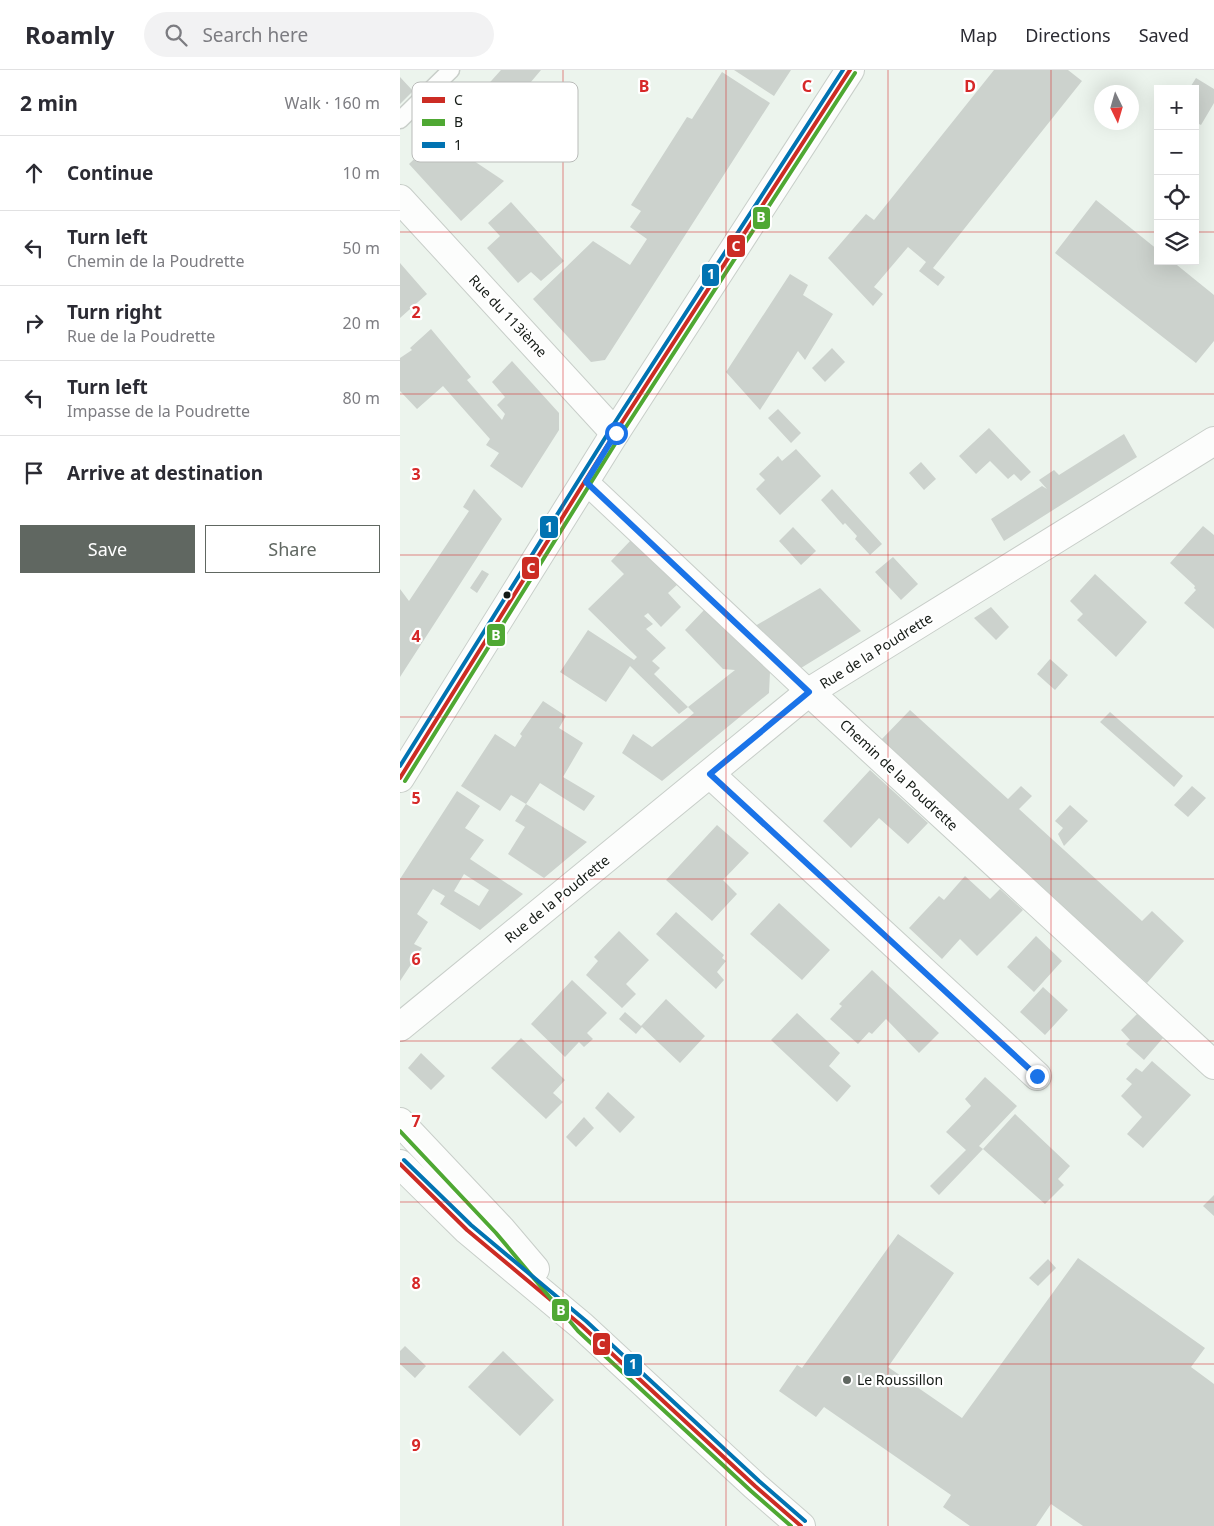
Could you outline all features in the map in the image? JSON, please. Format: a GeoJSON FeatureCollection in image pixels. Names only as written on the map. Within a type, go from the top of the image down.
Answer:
{"type":"FeatureCollection","features":[{"type":"Feature","properties":{"kind":"street"},"geometry":{"type":"LineString","coordinates":[[400,778],[616,433],[850,70]]}},
{"type":"Feature","properties":{"kind":"street","name":"Rue du 113ième"},"geometry":{"type":"LineString","coordinates":[[400,200],[616,433]]}},
{"type":"Feature","properties":{"kind":"street","name":"Rue de la Poudrette"},"geometry":{"type":"LineString","coordinates":[[400,1027],[809,692],[1214,440]]}},
{"type":"Feature","properties":{"kind":"street","name":"Chemin de la Poudrette"},"geometry":{"type":"LineString","coordinates":[[586,482],[809,692],[1214,1065]]}},
{"type":"Feature","properties":{"kind":"street"},"geometry":{"type":"LineString","coordinates":[[710,774],[1037,1076]]}},
{"type":"Feature","properties":{"kind":"street"},"geometry":{"type":"LineString","coordinates":[[400,1122],[501,1229],[582,1326]]}},
{"type":"Feature","properties":{"kind":"street"},"geometry":{"type":"LineString","coordinates":[[400,1164],[467,1230],[582,1326],[801,1526]]}},
{"type":"Feature","properties":{"kind":"lane"},"geometry":{"type":"LineString","coordinates":[[439,82],[451,70]]}},
{"type":"Feature","properties":{"kind":"lane"},"geometry":{"type":"LineString","coordinates":[[400,120],[412,108]]}},
{"type":"Feature","properties":{"kind":"building"},"geometry":{"type":"Polygon","coordinates":[[[501,70],[541,70],[531,82],[490,82],[501,70]]]}},
{"type":"Feature","properties":{"kind":"building"},"geometry":{"type":"Polygon","coordinates":[[[734,70],[791,70],[774,96],[734,70]]]}},
{"type":"Feature","properties":{"kind":"building"},"geometry":{"type":"Polygon","coordinates":[[[994,70],[1068,70],[1082,81],[933,268],[945,277],[938,286],[919,271],[926,262],[908,247],[874,287],[883,294],[873,306],[828,258],[866,214],[874,220],[994,70]]]}},
{"type":"Feature","properties":{"kind":"building"},"geometry":{"type":"Polygon","coordinates":[[[722,72],[770,103],[605,360],[591,362],[533,299],[593,241],[630,265],[647,239],[630,227],[641,211],[631,205],[687,117],[692,119],[722,72]]]}},
{"type":"Feature","properties":{"kind":"building"},"geometry":{"type":"Polygon","coordinates":[[[400,77],[412,92],[400,104],[400,77]]]}},
{"type":"Feature","properties":{"kind":"building"},"geometry":{"type":"Polygon","coordinates":[[[1196,78],[1214,89],[1214,103],[1201,125],[1199,124],[1199,85],[1192,85],[1196,78]]]}},
{"type":"Feature","properties":{"kind":"building"},"geometry":{"type":"Polygon","coordinates":[[[412,161],[476,162],[504,181],[461,221],[409,164],[412,161]]]}},
{"type":"Feature","properties":{"kind":"building"},"geometry":{"type":"Polygon","coordinates":[[[1096,200],[1154,247],[1154,265],[1177,265],[1214,295],[1214,341],[1196,363],[1055,253],[1096,200]]]}},
{"type":"Feature","properties":{"kind":"building"},"geometry":{"type":"Polygon","coordinates":[[[511,202],[564,261],[541,281],[531,272],[518,283],[487,248],[500,236],[488,223],[511,202]]]}},
{"type":"Feature","properties":{"kind":"building"},"geometry":{"type":"Polygon","coordinates":[[[400,263],[427,294],[400,318],[400,263]]]}},
{"type":"Feature","properties":{"kind":"building"},"geometry":{"type":"Polygon","coordinates":[[[790,274],[808,285],[803,295],[833,314],[805,360],[798,351],[760,410],[726,372],[790,274]]]}},
{"type":"Feature","properties":{"kind":"building"},"geometry":{"type":"Polygon","coordinates":[[[431,329],[471,377],[467,380],[502,420],[505,414],[497,405],[505,397],[492,382],[512,361],[559,413],[559,430],[522,488],[490,466],[499,453],[486,445],[490,439],[443,386],[417,409],[400,391],[400,358],[412,350],[410,348],[431,329]]]}},
{"type":"Feature","properties":{"kind":"building"},"geometry":{"type":"Polygon","coordinates":[[[832,348],[845,362],[825,382],[812,368],[832,348]]]}},
{"type":"Feature","properties":{"kind":"building"},"geometry":{"type":"Polygon","coordinates":[[[778,409],[801,433],[791,443],[768,418],[778,409]]]}},
{"type":"Feature","properties":{"kind":"building"},"geometry":{"type":"Polygon","coordinates":[[[989,428],[1031,472],[1021,481],[1014,474],[1008,479],[990,461],[976,474],[959,456],[989,428]]]}},
{"type":"Feature","properties":{"kind":"building"},"geometry":{"type":"Polygon","coordinates":[[[1124,434],[1137,457],[1004,541],[991,519],[1042,486],[1047,489],[1039,480],[1054,470],[1059,475],[1124,434]]]}},
{"type":"Feature","properties":{"kind":"building"},"geometry":{"type":"Polygon","coordinates":[[[796,449],[821,476],[780,515],[756,489],[765,480],[759,474],[778,456],[782,461],[796,449]]]}},
{"type":"Feature","properties":{"kind":"building"},"geometry":{"type":"Polygon","coordinates":[[[921,462],[936,479],[924,490],[909,473],[921,462]]]}},
{"type":"Feature","properties":{"kind":"building"},"geometry":{"type":"Polygon","coordinates":[[[474,489],[502,519],[400,677],[400,589],[409,601],[469,511],[463,507],[474,489]]]}},
{"type":"Feature","properties":{"kind":"building"},"geometry":{"type":"Polygon","coordinates":[[[832,489],[882,544],[870,555],[855,539],[857,536],[845,523],[843,525],[821,500],[832,489]]]}},
{"type":"Feature","properties":{"kind":"building"},"geometry":{"type":"Polygon","coordinates":[[[1203,526],[1214,535],[1214,629],[1184,603],[1196,590],[1195,586],[1170,563],[1203,526]]]}},
{"type":"Feature","properties":{"kind":"building"},"geometry":{"type":"Polygon","coordinates":[[[793,527],[816,551],[801,565],[779,541],[793,527]]]}},
{"type":"Feature","properties":{"kind":"building"},"geometry":{"type":"Polygon","coordinates":[[[631,540],[678,584],[668,593],[681,607],[661,627],[648,613],[644,616],[653,624],[646,629],[666,648],[652,661],[660,668],[654,674],[688,707],[679,714],[630,666],[606,702],[560,672],[588,630],[634,660],[637,657],[588,609],[624,574],[611,561],[631,540]]]}},
{"type":"Feature","properties":{"kind":"building"},"geometry":{"type":"Polygon","coordinates":[[[893,557],[918,584],[901,600],[875,572],[893,557]]]}},
{"type":"Feature","properties":{"kind":"building"},"geometry":{"type":"Polygon","coordinates":[[[482,570],[489,574],[477,593],[470,588],[482,570]]]}},
{"type":"Feature","properties":{"kind":"building"},"geometry":{"type":"Polygon","coordinates":[[[1095,574],[1147,622],[1116,657],[1077,620],[1083,614],[1070,601],[1095,574]]]}},
{"type":"Feature","properties":{"kind":"building"},"geometry":{"type":"Polygon","coordinates":[[[820,588],[861,631],[801,668],[755,626],[820,588]]]}},
{"type":"Feature","properties":{"kind":"building"},"geometry":{"type":"Polygon","coordinates":[[[991,607],[1009,627],[996,640],[974,618],[991,607]]]}},
{"type":"Feature","properties":{"kind":"building"},"geometry":{"type":"Polygon","coordinates":[[[705,609],[770,672],[769,693],[662,781],[622,753],[633,734],[652,747],[694,713],[688,707],[735,670],[723,669],[685,630],[705,609]]]}},
{"type":"Feature","properties":{"kind":"building"},"geometry":{"type":"Polygon","coordinates":[[[1050,659],[1068,675],[1055,690],[1037,674],[1050,659]]]}},
{"type":"Feature","properties":{"kind":"building"},"geometry":{"type":"Polygon","coordinates":[[[543,701],[566,716],[559,728],[583,743],[563,777],[595,796],[584,811],[540,783],[526,804],[511,795],[500,811],[461,786],[495,734],[515,747],[522,736],[520,734],[543,701]]]}},
{"type":"Feature","properties":{"kind":"building"},"geometry":{"type":"Polygon","coordinates":[[[910,710],[1008,799],[1021,786],[1032,796],[1019,809],[1142,921],[1152,911],[1184,941],[1147,983],[880,741],[910,710]]]}},
{"type":"Feature","properties":{"kind":"building"},"geometry":{"type":"Polygon","coordinates":[[[1110,712],[1183,776],[1174,787],[1100,722],[1110,712]]]}},
{"type":"Feature","properties":{"kind":"building"},"geometry":{"type":"Polygon","coordinates":[[[870,770],[928,823],[908,844],[879,818],[851,848],[823,821],[870,770]]]}},
{"type":"Feature","properties":{"kind":"building"},"geometry":{"type":"Polygon","coordinates":[[[1192,786],[1206,798],[1188,817],[1174,805],[1192,786]]]}},
{"type":"Feature","properties":{"kind":"building"},"geometry":{"type":"Polygon","coordinates":[[[457,791],[480,806],[465,828],[484,840],[470,859],[523,894],[480,930],[440,904],[445,896],[433,889],[417,914],[428,922],[414,944],[422,948],[400,981],[400,879],[457,791]],[[464,874],[454,891],[479,906],[489,890],[464,874]]]}},
{"type":"Feature","properties":{"kind":"building"},"geometry":{"type":"Polygon","coordinates":[[[526,804],[587,842],[544,878],[508,854],[525,827],[515,821],[526,804]]]}},
{"type":"Feature","properties":{"kind":"building"},"geometry":{"type":"Polygon","coordinates":[[[1070,805],[1088,821],[1064,846],[1058,834],[1063,828],[1055,821],[1070,805]]]}},
{"type":"Feature","properties":{"kind":"building"},"geometry":{"type":"Polygon","coordinates":[[[717,825],[749,853],[723,880],[737,894],[712,921],[666,880],[717,825]]]}},
{"type":"Feature","properties":{"kind":"building"},"geometry":{"type":"Polygon","coordinates":[[[965,876],[990,899],[1000,889],[1023,910],[977,956],[960,939],[942,959],[909,928],[939,896],[944,900],[965,876]]]}},
{"type":"Feature","properties":{"kind":"building"},"geometry":{"type":"Polygon","coordinates":[[[779,903],[830,950],[802,980],[750,934],[779,903]]]}},
{"type":"Feature","properties":{"kind":"building"},"geometry":{"type":"Polygon","coordinates":[[[676,912],[724,955],[722,958],[726,961],[717,972],[724,980],[716,989],[656,934],[676,912]]]}},
{"type":"Feature","properties":{"kind":"building"},"geometry":{"type":"Polygon","coordinates":[[[619,931],[649,960],[626,984],[636,994],[622,1008],[586,975],[598,961],[594,957],[619,931]]]}},
{"type":"Feature","properties":{"kind":"building"},"geometry":{"type":"Polygon","coordinates":[[[1036,936],[1062,961],[1034,992],[1007,967],[1036,936]]]}},
{"type":"Feature","properties":{"kind":"building"},"geometry":{"type":"Polygon","coordinates":[[[872,970],[939,1033],[919,1053],[886,1019],[872,1034],[869,1032],[858,1044],[830,1019],[842,1006],[839,1004],[872,970]]]}},
{"type":"Feature","properties":{"kind":"building"},"geometry":{"type":"Polygon","coordinates":[[[572,980],[607,1013],[587,1033],[593,1039],[584,1047],[579,1042],[565,1057],[531,1024],[572,980]]]}},
{"type":"Feature","properties":{"kind":"building"},"geometry":{"type":"Polygon","coordinates":[[[1043,987],[1068,1010],[1045,1035],[1020,1012],[1043,987]]]}},
{"type":"Feature","properties":{"kind":"building"},"geometry":{"type":"Polygon","coordinates":[[[666,999],[705,1036],[680,1063],[642,1027],[636,1034],[619,1019],[625,1012],[641,1026],[666,999]]]}},
{"type":"Feature","properties":{"kind":"building"},"geometry":{"type":"Polygon","coordinates":[[[797,1013],[840,1053],[829,1066],[851,1086],[837,1102],[771,1040],[797,1013]]]}},
{"type":"Feature","properties":{"kind":"building"},"geometry":{"type":"Polygon","coordinates":[[[1137,1014],[1163,1038],[1144,1060],[1126,1044],[1130,1040],[1121,1030],[1137,1014]]]}},
{"type":"Feature","properties":{"kind":"building"},"geometry":{"type":"Polygon","coordinates":[[[521,1038],[565,1080],[553,1093],[563,1102],[546,1119],[491,1068],[521,1038]]]}},
{"type":"Feature","properties":{"kind":"building"},"geometry":{"type":"Polygon","coordinates":[[[421,1053],[445,1076],[431,1090],[408,1068],[421,1053]]]}},
{"type":"Feature","properties":{"kind":"building"},"geometry":{"type":"Polygon","coordinates":[[[1152,1061],[1191,1095],[1143,1148],[1127,1134],[1142,1117],[1121,1096],[1132,1084],[1126,1079],[1136,1068],[1142,1072],[1152,1061]]]}},
{"type":"Feature","properties":{"kind":"building"},"geometry":{"type":"Polygon","coordinates":[[[985,1077],[1017,1106],[979,1146],[983,1149],[939,1195],[930,1186],[966,1150],[946,1132],[971,1106],[965,1099],[985,1077]]]}},
{"type":"Feature","properties":{"kind":"building"},"geometry":{"type":"Polygon","coordinates":[[[608,1092],[635,1117],[620,1133],[595,1108],[608,1092]]]}},
{"type":"Feature","properties":{"kind":"building"},"geometry":{"type":"Polygon","coordinates":[[[1015,1114],[1070,1166],[1058,1179],[1064,1185],[1045,1204],[983,1149],[1015,1114]]]}},
{"type":"Feature","properties":{"kind":"building"},"geometry":{"type":"Polygon","coordinates":[[[584,1117],[594,1128],[576,1147],[566,1137],[584,1117]]]}},
{"type":"Feature","properties":{"kind":"building"},"geometry":{"type":"Polygon","coordinates":[[[1214,1195],[1214,1216],[1203,1206],[1214,1195]]]}},
{"type":"Feature","properties":{"kind":"building"},"geometry":{"type":"Polygon","coordinates":[[[898,1234],[954,1273],[888,1367],[962,1418],[1078,1258],[1205,1348],[1191,1367],[1214,1384],[1214,1526],[1083,1526],[1051,1504],[1036,1526],[970,1526],[943,1507],[951,1495],[824,1407],[816,1417],[779,1391],[797,1365],[802,1368],[898,1234]]]}},
{"type":"Feature","properties":{"kind":"building"},"geometry":{"type":"Polygon","coordinates":[[[1048,1259],[1056,1268],[1038,1286],[1029,1278],[1048,1259]]]}},
{"type":"Feature","properties":{"kind":"building"},"geometry":{"type":"Polygon","coordinates":[[[405,1346],[426,1366],[415,1378],[400,1364],[400,1351],[405,1346]]]}},
{"type":"Feature","properties":{"kind":"building"},"geometry":{"type":"Polygon","coordinates":[[[503,1351],[554,1400],[520,1436],[468,1387],[503,1351]]]}},
{"type":"Feature","properties":{"kind":"transit line","name":"1"},"geometry":{"type":"LineString","coordinates":[[400,766],[610,430],[843,70]]}},
{"type":"Feature","properties":{"kind":"transit line","name":"C"},"geometry":{"type":"LineString","coordinates":[[400,778],[615,433],[850,70]]}},
{"type":"Feature","properties":{"kind":"transit line","name":"B"},"geometry":{"type":"LineString","coordinates":[[405,781],[620,436],[855,73]]}},
{"type":"Feature","properties":{"kind":"transit line","name":"B"},"geometry":{"type":"LineString","coordinates":[[400,1131],[496,1233],[578,1331],[791,1526]]}},
{"type":"Feature","properties":{"kind":"transit line","name":"1"},"geometry":{"type":"LineString","coordinates":[[404,1160],[471,1225],[586,1321],[805,1521]]}},
{"type":"Feature","properties":{"kind":"transit line","name":"C"},"geometry":{"type":"LineString","coordinates":[[400,1164],[467,1230],[582,1326],[801,1526]]}},
{"type":"Feature","properties":{"kind":"place","name":"Le Roussillon"},"geometry":{"type":"Point","coordinates":[847,1380]}},
{"type":"Feature","properties":{"kind":"route"},"geometry":{"type":"LineString","coordinates":[[616,433],[586,482],[809,692],[710,774],[1037,1076]]}}]}
